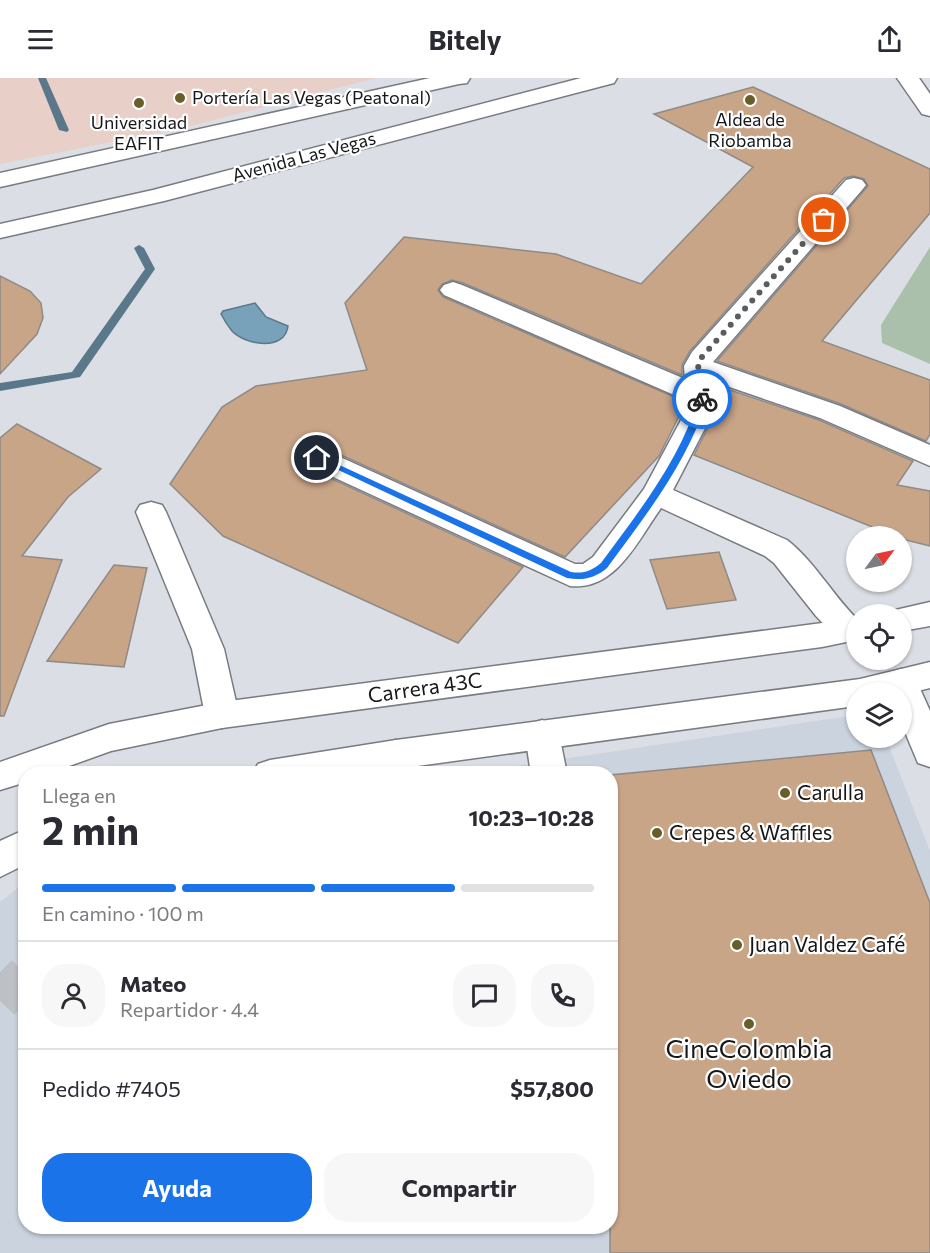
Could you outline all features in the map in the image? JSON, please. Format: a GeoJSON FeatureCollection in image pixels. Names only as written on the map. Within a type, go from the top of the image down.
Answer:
{"type":"FeatureCollection","features":[{"type":"Feature","properties":{"kind":"main road","name":"Avenida Las Vegas"},"geometry":{"type":"LineString","coordinates":[[0,180],[459,78]]}},
{"type":"Feature","properties":{"kind":"main road","name":"Avenida Las Vegas"},"geometry":{"type":"LineString","coordinates":[[0,231],[156,196],[606,78]]}},
{"type":"Feature","properties":{"kind":"main road"},"geometry":{"type":"LineString","coordinates":[[908,78],[930,109]]}},
{"type":"Feature","properties":{"kind":"main road"},"geometry":{"type":"LineString","coordinates":[[317,458],[570,575],[582,577],[595,573],[604,565],[656,494],[698,417],[703,397],[697,375],[697,366],[701,358],[854,185]]}},
{"type":"Feature","properties":{"kind":"main road"},"geometry":{"type":"LineString","coordinates":[[453,290],[703,397]]}},
{"type":"Feature","properties":{"kind":"main road"},"geometry":{"type":"LineString","coordinates":[[697,366],[830,412],[930,456]]}},
{"type":"Feature","properties":{"kind":"main road"},"geometry":{"type":"LineString","coordinates":[[656,494],[776,548],[785,555],[827,608],[846,623]]}},
{"type":"Feature","properties":{"kind":"main road"},"geometry":{"type":"LineString","coordinates":[[151,512],[208,649],[222,715]]}},
{"type":"Feature","properties":{"kind":"main road"},"geometry":{"type":"LineString","coordinates":[[912,617],[930,614]]}},
{"type":"Feature","properties":{"kind":"main road","name":"Carrera 43C"},"geometry":{"type":"LineString","coordinates":[[31,766],[109,738],[222,715],[811,637],[846,630]]}},
{"type":"Feature","properties":{"kind":"main road"},"geometry":{"type":"LineString","coordinates":[[369,766],[398,764],[542,734],[860,692],[916,679],[930,753]]}},
{"type":"Feature","properties":{"kind":"main road"},"geometry":{"type":"LineString","coordinates":[[542,734],[548,766]]}},
{"type":"Feature","properties":{"kind":"main road","name":"Carrera 43C"},"geometry":{"type":"LineString","coordinates":[[0,777],[18,771]]}},
{"type":"Feature","properties":{"kind":"main road"},"geometry":{"type":"LineString","coordinates":[[0,861],[18,849]]}},
{"type":"Feature","properties":{"kind":"shaded area","name":"Universidad EAFIT"},"geometry":{"type":"Polygon","coordinates":[[[0,78],[376,78],[183,128],[0,164],[0,78]]]}},
{"type":"Feature","properties":{"kind":"shaded area"},"geometry":{"type":"Polygon","coordinates":[[[846,717],[846,748],[890,748],[930,851],[930,1253],[0,1253],[0,902],[18,888],[18,1234],[618,1234],[618,766],[516,766],[846,717]]]}},
{"type":"Feature","properties":{"kind":"green space"},"geometry":{"type":"Polygon","coordinates":[[[930,247],[930,364],[882,343],[881,325],[930,247]]]}},
{"type":"Feature","properties":{"kind":"water"},"geometry":{"type":"Polygon","coordinates":[[[255,303],[266,317],[288,326],[280,340],[264,344],[246,340],[232,331],[221,314],[223,311],[255,303]]]}},
{"type":"Feature","properties":{"kind":"building"},"geometry":{"type":"Polygon","coordinates":[[[753,87],[930,169],[930,213],[822,341],[930,380],[930,434],[926,441],[841,404],[717,361],[868,186],[864,179],[853,176],[844,178],[690,351],[682,365],[682,375],[463,283],[452,280],[442,284],[438,290],[443,297],[686,402],[659,456],[565,557],[328,449],[316,446],[305,450],[301,459],[306,467],[523,567],[458,643],[223,536],[170,484],[222,407],[256,386],[367,370],[345,303],[404,237],[556,254],[641,284],[753,167],[654,114],[753,87]]]}},
{"type":"Feature","properties":{"kind":"building"},"geometry":{"type":"Polygon","coordinates":[[[0,276],[30,291],[41,303],[43,318],[37,334],[0,374],[0,276]]]}},
{"type":"Feature","properties":{"kind":"building"},"geometry":{"type":"Polygon","coordinates":[[[715,385],[819,420],[913,461],[897,485],[930,491],[930,546],[912,542],[912,526],[870,526],[694,455],[718,408],[719,396],[715,385]]]}},
{"type":"Feature","properties":{"kind":"building"},"geometry":{"type":"Polygon","coordinates":[[[17,424],[101,469],[68,497],[22,556],[62,560],[4,716],[0,716],[0,438],[17,424]]]}},
{"type":"Feature","properties":{"kind":"building"},"geometry":{"type":"Polygon","coordinates":[[[719,552],[736,600],[667,609],[650,560],[719,552]]]}},
{"type":"Feature","properties":{"kind":"building"},"geometry":{"type":"Polygon","coordinates":[[[114,565],[147,568],[124,667],[47,661],[114,565]]]}},
{"type":"Feature","properties":{"kind":"building"},"geometry":{"type":"Polygon","coordinates":[[[871,750],[930,903],[930,1253],[610,1253],[610,1234],[618,1234],[618,774],[871,750]]]}},
{"type":"Feature","properties":{"kind":"waterway"},"geometry":{"type":"LineString","coordinates":[[42,78],[64,130]]}},
{"type":"Feature","properties":{"kind":"waterway"},"geometry":{"type":"LineString","coordinates":[[0,387],[76,375],[150,269],[139,248]]}},
{"type":"Feature","properties":{"kind":"tunnel"},"geometry":{"type":"LineString","coordinates":[[0,1001],[18,982]]}},
{"type":"Feature","properties":{"kind":"way so far"},"geometry":{"type":"LineString","coordinates":[[702,399],[697,375],[697,366],[701,358],[824,220]]}},
{"type":"Feature","properties":{"kind":"place","name":"Portería Las Vegas (Peatonal)"},"geometry":{"type":"Point","coordinates":[180,98]}},
{"type":"Feature","properties":{"kind":"place","name":"Aldea de Riobamba"},"geometry":{"type":"Point","coordinates":[750,100]}},
{"type":"Feature","properties":{"kind":"place","name":"Universidad EAFIT"},"geometry":{"type":"Point","coordinates":[139,103]}},
{"type":"Feature","properties":{"kind":"place","name":"Carulla"},"geometry":{"type":"Point","coordinates":[785,793]}},
{"type":"Feature","properties":{"kind":"place","name":"Crepes & Waffles"},"geometry":{"type":"Point","coordinates":[657,833]}},
{"type":"Feature","properties":{"kind":"place","name":"Juan Valdez Café"},"geometry":{"type":"Point","coordinates":[737,945]}},
{"type":"Feature","properties":{"kind":"place","name":"CineColombia Oviedo"},"geometry":{"type":"Point","coordinates":[749,1024]}},
{"type":"Feature","properties":{"kind":"route"},"geometry":{"type":"LineString","coordinates":[[317,458],[570,575],[582,577],[595,573],[604,565],[656,494],[698,417],[702,399]]}}]}
